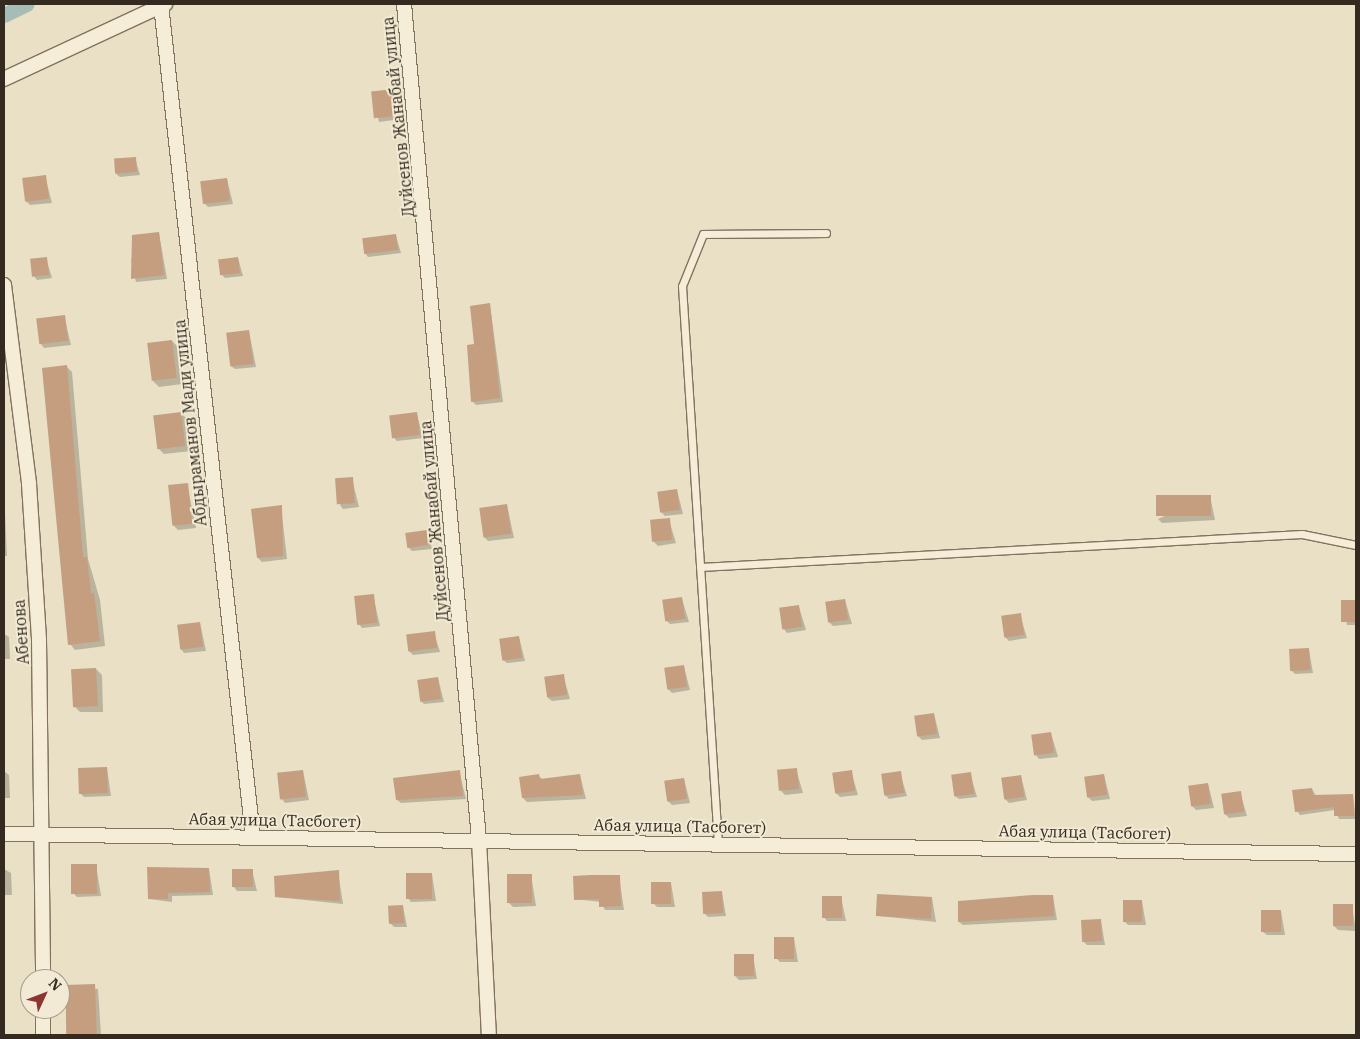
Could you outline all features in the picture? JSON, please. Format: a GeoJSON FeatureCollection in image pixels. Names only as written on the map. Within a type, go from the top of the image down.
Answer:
{"type":"FeatureCollection","features":[{"type":"Feature","properties":{"kind":"street","name":"Дуйсенов Жанабай улица"},"geometry":{"type":"LineString","coordinates":[[404,4],[479,840],[489,1035]]}},
{"type":"Feature","properties":{"kind":"street"},"geometry":{"type":"LineString","coordinates":[[4,79],[163,5]]}},
{"type":"Feature","properties":{"kind":"street","name":"Абдыраманов Мади улица"},"geometry":{"type":"LineString","coordinates":[[163,5],[253,837]]}},
{"type":"Feature","properties":{"kind":"street","name":"Абенова"},"geometry":{"type":"LineString","coordinates":[[4,285],[30,503],[43,705],[41,834],[43,969]]}},
{"type":"Feature","properties":{"kind":"street","name":"Абая улица (Тасбогет)"},"geometry":{"type":"LineString","coordinates":[[4,834],[1356,854]]}},
{"type":"Feature","properties":{"kind":"street"},"geometry":{"type":"LineString","coordinates":[[43,1019],[43,1035]]}},
{"type":"Feature","properties":{"kind":"lane"},"geometry":{"type":"LineString","coordinates":[[718,844],[682,286],[703,234],[826,233]]}},
{"type":"Feature","properties":{"kind":"lane"},"geometry":{"type":"LineString","coordinates":[[700,566],[1302,534],[1356,545]]}},
{"type":"Feature","properties":{"kind":"building"},"geometry":{"type":"Polygon","coordinates":[[[394,89],[397,116],[374,118],[371,91],[394,89]]]}},
{"type":"Feature","properties":{"kind":"building"},"geometry":{"type":"Polygon","coordinates":[[[136,157],[137,172],[115,173],[114,159],[136,157]]]}},
{"type":"Feature","properties":{"kind":"building"},"geometry":{"type":"Polygon","coordinates":[[[46,175],[49,199],[25,202],[22,178],[46,175]]]}},
{"type":"Feature","properties":{"kind":"building"},"geometry":{"type":"Polygon","coordinates":[[[227,178],[230,201],[203,204],[200,181],[227,178]]]}},
{"type":"Feature","properties":{"kind":"building"},"geometry":{"type":"Polygon","coordinates":[[[159,232],[164,275],[131,279],[132,235],[159,232]]]}},
{"type":"Feature","properties":{"kind":"building"},"geometry":{"type":"Polygon","coordinates":[[[396,234],[398,250],[364,254],[362,238],[396,234]]]}},
{"type":"Feature","properties":{"kind":"building"},"geometry":{"type":"Polygon","coordinates":[[[47,257],[49,275],[32,277],[30,259],[47,257]]]}},
{"type":"Feature","properties":{"kind":"building"},"geometry":{"type":"Polygon","coordinates":[[[238,257],[240,273],[220,275],[218,259],[238,257]]]}},
{"type":"Feature","properties":{"kind":"building"},"geometry":{"type":"Polygon","coordinates":[[[490,303],[500,398],[471,402],[467,345],[474,344],[470,306],[490,303]]]}},
{"type":"Feature","properties":{"kind":"building"},"geometry":{"type":"Polygon","coordinates":[[[65,315],[68,341],[39,344],[36,319],[65,315]]]}},
{"type":"Feature","properties":{"kind":"building"},"geometry":{"type":"Polygon","coordinates":[[[249,330],[253,364],[230,367],[226,333],[249,330]]]}},
{"type":"Feature","properties":{"kind":"building"},"geometry":{"type":"Polygon","coordinates":[[[172,340],[177,378],[152,381],[147,343],[172,340]]]}},
{"type":"Feature","properties":{"kind":"building"},"geometry":{"type":"Polygon","coordinates":[[[67,365],[83,557],[87,557],[91,594],[94,593],[100,641],[68,645],[42,368],[67,365]]]}},
{"type":"Feature","properties":{"kind":"building"},"geometry":{"type":"Polygon","coordinates":[[[181,412],[185,446],[157,449],[153,415],[181,412]]]}},
{"type":"Feature","properties":{"kind":"building"},"geometry":{"type":"Polygon","coordinates":[[[417,412],[420,435],[392,438],[389,415],[417,412]]]}},
{"type":"Feature","properties":{"kind":"building"},"geometry":{"type":"Polygon","coordinates":[[[353,477],[355,503],[337,504],[335,478],[353,477]]]}},
{"type":"Feature","properties":{"kind":"building"},"geometry":{"type":"Polygon","coordinates":[[[188,483],[192,524],[172,526],[168,485],[188,483]]]}},
{"type":"Feature","properties":{"kind":"building"},"geometry":{"type":"Polygon","coordinates":[[[677,489],[680,510],[660,513],[657,492],[677,489]]]}},
{"type":"Feature","properties":{"kind":"building"},"geometry":{"type":"Polygon","coordinates":[[[1156,495],[1211,495],[1211,516],[1156,516],[1156,495]]]}},
{"type":"Feature","properties":{"kind":"building"},"geometry":{"type":"Polygon","coordinates":[[[507,504],[511,534],[483,538],[479,508],[507,504]]]}},
{"type":"Feature","properties":{"kind":"building"},"geometry":{"type":"Polygon","coordinates":[[[282,505],[283,556],[257,558],[251,509],[282,505]]]}},
{"type":"Feature","properties":{"kind":"building"},"geometry":{"type":"Polygon","coordinates":[[[670,518],[672,540],[652,542],[650,520],[670,518]]]}},
{"type":"Feature","properties":{"kind":"building"},"geometry":{"type":"Polygon","coordinates":[[[427,530],[429,545],[407,548],[405,533],[427,530]]]}},
{"type":"Feature","properties":{"kind":"building"},"geometry":{"type":"Polygon","coordinates":[[[374,594],[377,623],[357,625],[354,596],[374,594]]]}},
{"type":"Feature","properties":{"kind":"building"},"geometry":{"type":"Polygon","coordinates":[[[682,597],[685,619],[665,622],[662,600],[682,597]]]}},
{"type":"Feature","properties":{"kind":"building"},"geometry":{"type":"Polygon","coordinates":[[[845,599],[848,620],[828,623],[825,602],[845,599]]]}},
{"type":"Feature","properties":{"kind":"building"},"geometry":{"type":"Polygon","coordinates":[[[1341,600],[1356,600],[1356,622],[1341,622],[1341,600]]]}},
{"type":"Feature","properties":{"kind":"building"},"geometry":{"type":"Polygon","coordinates":[[[799,605],[802,627],[782,630],[779,608],[799,605]]]}},
{"type":"Feature","properties":{"kind":"building"},"geometry":{"type":"Polygon","coordinates":[[[1021,613],[1024,635],[1004,638],[1001,616],[1021,613]]]}},
{"type":"Feature","properties":{"kind":"building"},"geometry":{"type":"Polygon","coordinates":[[[200,622],[203,647],[180,650],[177,625],[200,622]]]}},
{"type":"Feature","properties":{"kind":"building"},"geometry":{"type":"Polygon","coordinates":[[[435,631],[437,648],[408,651],[406,635],[435,631]]]}},
{"type":"Feature","properties":{"kind":"building"},"geometry":{"type":"Polygon","coordinates":[[[519,636],[522,658],[502,661],[499,639],[519,636]]]}},
{"type":"Feature","properties":{"kind":"building"},"geometry":{"type":"Polygon","coordinates":[[[1309,648],[1310,670],[1290,671],[1289,649],[1309,648]]]}},
{"type":"Feature","properties":{"kind":"building"},"geometry":{"type":"Polygon","coordinates":[[[684,665],[687,687],[667,690],[664,668],[684,665]]]}},
{"type":"Feature","properties":{"kind":"building"},"geometry":{"type":"Polygon","coordinates":[[[96,668],[98,706],[73,707],[71,669],[96,668]]]}},
{"type":"Feature","properties":{"kind":"building"},"geometry":{"type":"Polygon","coordinates":[[[564,674],[567,695],[547,698],[544,677],[564,674]]]}},
{"type":"Feature","properties":{"kind":"building"},"geometry":{"type":"Polygon","coordinates":[[[438,677],[441,699],[420,702],[417,680],[438,677]]]}},
{"type":"Feature","properties":{"kind":"building"},"geometry":{"type":"Polygon","coordinates":[[[934,713],[937,734],[917,737],[914,716],[934,713]]]}},
{"type":"Feature","properties":{"kind":"building"},"geometry":{"type":"Polygon","coordinates":[[[1051,732],[1054,753],[1034,756],[1031,735],[1051,732]]]}},
{"type":"Feature","properties":{"kind":"building"},"geometry":{"type":"Polygon","coordinates":[[[107,767],[108,793],[79,794],[78,768],[107,767]]]}},
{"type":"Feature","properties":{"kind":"building"},"geometry":{"type":"Polygon","coordinates":[[[797,768],[799,789],[779,791],[777,770],[797,768]]]}},
{"type":"Feature","properties":{"kind":"building"},"geometry":{"type":"Polygon","coordinates":[[[303,770],[306,797],[280,800],[277,773],[303,770]]]}},
{"type":"Feature","properties":{"kind":"building"},"geometry":{"type":"Polygon","coordinates":[[[460,770],[463,796],[396,800],[393,778],[460,770]]]}},
{"type":"Feature","properties":{"kind":"building"},"geometry":{"type":"Polygon","coordinates":[[[852,770],[855,791],[835,794],[832,773],[852,770]]]}},
{"type":"Feature","properties":{"kind":"building"},"geometry":{"type":"Polygon","coordinates":[[[901,771],[904,793],[884,796],[881,774],[901,771]]]}},
{"type":"Feature","properties":{"kind":"building"},"geometry":{"type":"Polygon","coordinates":[[[971,772],[974,794],[954,797],[951,775],[971,772]]]}},
{"type":"Feature","properties":{"kind":"building"},"geometry":{"type":"Polygon","coordinates":[[[539,774],[540,779],[580,774],[583,795],[522,798],[519,777],[539,774]]]}},
{"type":"Feature","properties":{"kind":"building"},"geometry":{"type":"Polygon","coordinates":[[[1104,774],[1107,795],[1087,798],[1084,777],[1104,774]]]}},
{"type":"Feature","properties":{"kind":"building"},"geometry":{"type":"Polygon","coordinates":[[[1021,775],[1024,797],[1004,800],[1001,778],[1021,775]]]}},
{"type":"Feature","properties":{"kind":"building"},"geometry":{"type":"Polygon","coordinates":[[[684,778],[687,799],[667,802],[664,781],[684,778]]]}},
{"type":"Feature","properties":{"kind":"building"},"geometry":{"type":"Polygon","coordinates":[[[1208,783],[1211,804],[1191,807],[1188,786],[1208,783]]]}},
{"type":"Feature","properties":{"kind":"building"},"geometry":{"type":"Polygon","coordinates":[[[1312,788],[1313,795],[1353,794],[1354,816],[1334,816],[1334,807],[1295,812],[1292,790],[1312,788]]]}},
{"type":"Feature","properties":{"kind":"building"},"geometry":{"type":"Polygon","coordinates":[[[1241,791],[1244,812],[1224,815],[1221,794],[1241,791]]]}},
{"type":"Feature","properties":{"kind":"building"},"geometry":{"type":"Polygon","coordinates":[[[71,864],[97,864],[97,894],[71,894],[71,864]]]}},
{"type":"Feature","properties":{"kind":"building"},"geometry":{"type":"Polygon","coordinates":[[[147,867],[209,868],[210,892],[168,893],[168,899],[148,899],[147,867]]]}},
{"type":"Feature","properties":{"kind":"building"},"geometry":{"type":"Polygon","coordinates":[[[232,869],[253,869],[253,887],[232,887],[232,869]]]}},
{"type":"Feature","properties":{"kind":"building"},"geometry":{"type":"Polygon","coordinates":[[[339,870],[340,901],[275,897],[274,876],[339,870]]]}},
{"type":"Feature","properties":{"kind":"building"},"geometry":{"type":"Polygon","coordinates":[[[406,873],[432,873],[432,899],[406,899],[406,873]]]}},
{"type":"Feature","properties":{"kind":"building"},"geometry":{"type":"Polygon","coordinates":[[[507,874],[532,874],[532,903],[507,903],[507,874]]]}},
{"type":"Feature","properties":{"kind":"building"},"geometry":{"type":"Polygon","coordinates":[[[620,875],[621,906],[599,907],[599,899],[574,900],[573,876],[620,875]]]}},
{"type":"Feature","properties":{"kind":"building"},"geometry":{"type":"Polygon","coordinates":[[[651,882],[671,882],[671,904],[651,904],[651,882]]]}},
{"type":"Feature","properties":{"kind":"building"},"geometry":{"type":"Polygon","coordinates":[[[722,891],[723,913],[703,914],[702,892],[722,891]]]}},
{"type":"Feature","properties":{"kind":"building"},"geometry":{"type":"Polygon","coordinates":[[[877,894],[932,897],[931,919],[876,916],[877,894]]]}},
{"type":"Feature","properties":{"kind":"building"},"geometry":{"type":"Polygon","coordinates":[[[1053,895],[1054,916],[958,922],[958,901],[1053,895]]]}},
{"type":"Feature","properties":{"kind":"building"},"geometry":{"type":"Polygon","coordinates":[[[822,896],[842,896],[842,918],[822,918],[822,896]]]}},
{"type":"Feature","properties":{"kind":"building"},"geometry":{"type":"Polygon","coordinates":[[[1123,900],[1142,900],[1142,922],[1123,922],[1123,900]]]}},
{"type":"Feature","properties":{"kind":"building"},"geometry":{"type":"Polygon","coordinates":[[[1333,904],[1353,904],[1353,926],[1333,926],[1333,904]]]}},
{"type":"Feature","properties":{"kind":"building"},"geometry":{"type":"Polygon","coordinates":[[[403,905],[404,923],[389,924],[388,906],[403,905]]]}},
{"type":"Feature","properties":{"kind":"building"},"geometry":{"type":"Polygon","coordinates":[[[1261,910],[1281,910],[1281,932],[1261,932],[1261,910]]]}},
{"type":"Feature","properties":{"kind":"building"},"geometry":{"type":"Polygon","coordinates":[[[1101,919],[1102,941],[1082,942],[1081,920],[1101,919]]]}},
{"type":"Feature","properties":{"kind":"building"},"geometry":{"type":"Polygon","coordinates":[[[774,937],[794,937],[794,959],[774,959],[774,937]]]}},
{"type":"Feature","properties":{"kind":"building"},"geometry":{"type":"Polygon","coordinates":[[[734,954],[754,954],[754,976],[734,976],[734,954]]]}},
{"type":"Feature","properties":{"kind":"building"},"geometry":{"type":"Polygon","coordinates":[[[95,984],[97,1035],[67,1035],[66,1019],[70,1019],[70,985],[95,984]]]}},
{"type":"Feature","properties":{"kind":"waterway"},"geometry":{"type":"LineString","coordinates":[[4,15],[27,4]]}}]}
